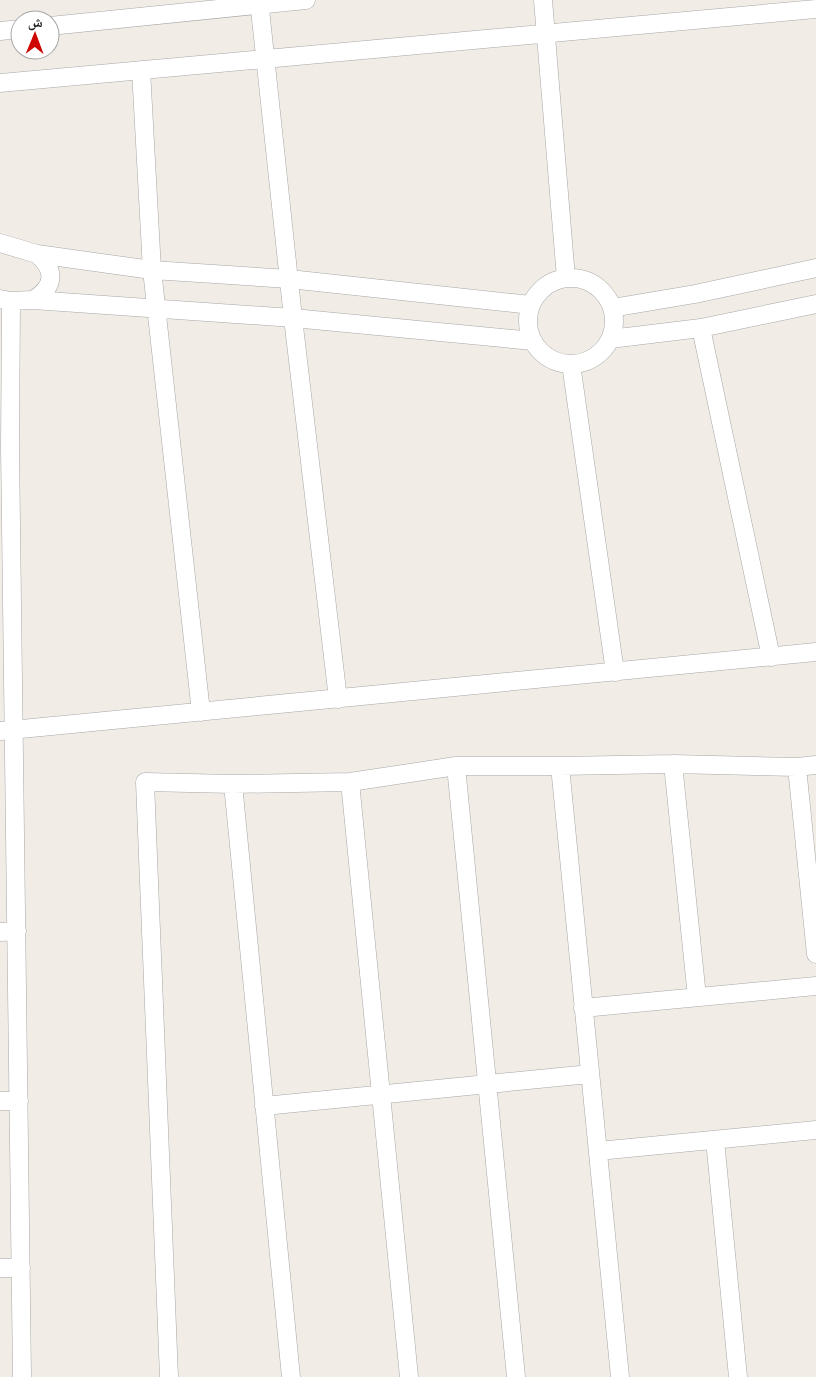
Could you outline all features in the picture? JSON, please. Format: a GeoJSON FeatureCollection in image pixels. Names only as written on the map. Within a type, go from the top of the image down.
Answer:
{"type":"FeatureCollection","features":[{"type":"Feature","properties":{"kind":"street"},"geometry":{"type":"LineString","coordinates":[[60,25],[260,2],[306,0]]}},
{"type":"Feature","properties":{"kind":"street"},"geometry":{"type":"LineString","coordinates":[[543,0],[566,278]]}},
{"type":"Feature","properties":{"kind":"street"},"geometry":{"type":"LineString","coordinates":[[260,2],[293,318],[338,699]]}},
{"type":"Feature","properties":{"kind":"street"},"geometry":{"type":"LineString","coordinates":[[0,83],[816,9]]}},
{"type":"Feature","properties":{"kind":"street"},"geometry":{"type":"LineString","coordinates":[[141,70],[152,270],[200,712]]}},
{"type":"Feature","properties":{"kind":"street"},"geometry":{"type":"LineString","coordinates":[[0,243],[38,254],[152,270],[289,279],[531,305]]}},
{"type":"Feature","properties":{"kind":"street"},"geometry":{"type":"LineString","coordinates":[[33,300],[43,294],[50,284],[51,272],[46,262],[38,254]]}},
{"type":"Feature","properties":{"kind":"street"},"geometry":{"type":"LineString","coordinates":[[612,308],[695,294],[816,268]]}},
{"type":"Feature","properties":{"kind":"street"},"geometry":{"type":"LineString","coordinates":[[566,278],[581,279],[595,284],[606,295],[612,308],[614,324],[610,339],[603,349],[594,357],[583,362],[571,364],[556,361],[543,353],[533,341],[528,329],[531,305],[539,292],[551,282],[566,278]]}},
{"type":"Feature","properties":{"kind":"street"},"geometry":{"type":"LineString","coordinates":[[22,1377],[19,1101],[8,932],[6,300],[33,300],[293,318],[533,341]]}},
{"type":"Feature","properties":{"kind":"street"},"geometry":{"type":"LineString","coordinates":[[610,339],[701,328],[816,304]]}},
{"type":"Feature","properties":{"kind":"street"},"geometry":{"type":"LineString","coordinates":[[701,328],[771,657]]}},
{"type":"Feature","properties":{"kind":"street"},"geometry":{"type":"LineString","coordinates":[[571,364],[615,672]]}},
{"type":"Feature","properties":{"kind":"street"},"geometry":{"type":"LineString","coordinates":[[7,730],[816,652]]}},
{"type":"Feature","properties":{"kind":"street"},"geometry":{"type":"LineString","coordinates":[[673,764],[697,997]]}},
{"type":"Feature","properties":{"kind":"street"},"geometry":{"type":"LineString","coordinates":[[169,1377],[145,782],[233,784],[350,782],[456,766],[673,764],[797,767],[816,765]]}},
{"type":"Feature","properties":{"kind":"street"},"geometry":{"type":"LineString","coordinates":[[456,766],[516,1377]]}},
{"type":"Feature","properties":{"kind":"street"},"geometry":{"type":"LineString","coordinates":[[560,766],[620,1377]]}},
{"type":"Feature","properties":{"kind":"street"},"geometry":{"type":"LineString","coordinates":[[797,767],[816,954]]}},
{"type":"Feature","properties":{"kind":"street"},"geometry":{"type":"LineString","coordinates":[[350,782],[409,1377]]}},
{"type":"Feature","properties":{"kind":"street"},"geometry":{"type":"LineString","coordinates":[[233,784],[291,1377]]}},
{"type":"Feature","properties":{"kind":"street"},"geometry":{"type":"LineString","coordinates":[[583,1008],[816,986]]}},
{"type":"Feature","properties":{"kind":"street"},"geometry":{"type":"LineString","coordinates":[[264,1106],[590,1074]]}},
{"type":"Feature","properties":{"kind":"street"},"geometry":{"type":"LineString","coordinates":[[0,1101],[19,1101]]}},
{"type":"Feature","properties":{"kind":"street"},"geometry":{"type":"LineString","coordinates":[[598,1152],[816,1130]]}},
{"type":"Feature","properties":{"kind":"street"},"geometry":{"type":"LineString","coordinates":[[715,1140],[738,1377]]}},
{"type":"Feature","properties":{"kind":"street"},"geometry":{"type":"LineString","coordinates":[[0,1268],[21,1268]]}}]}
